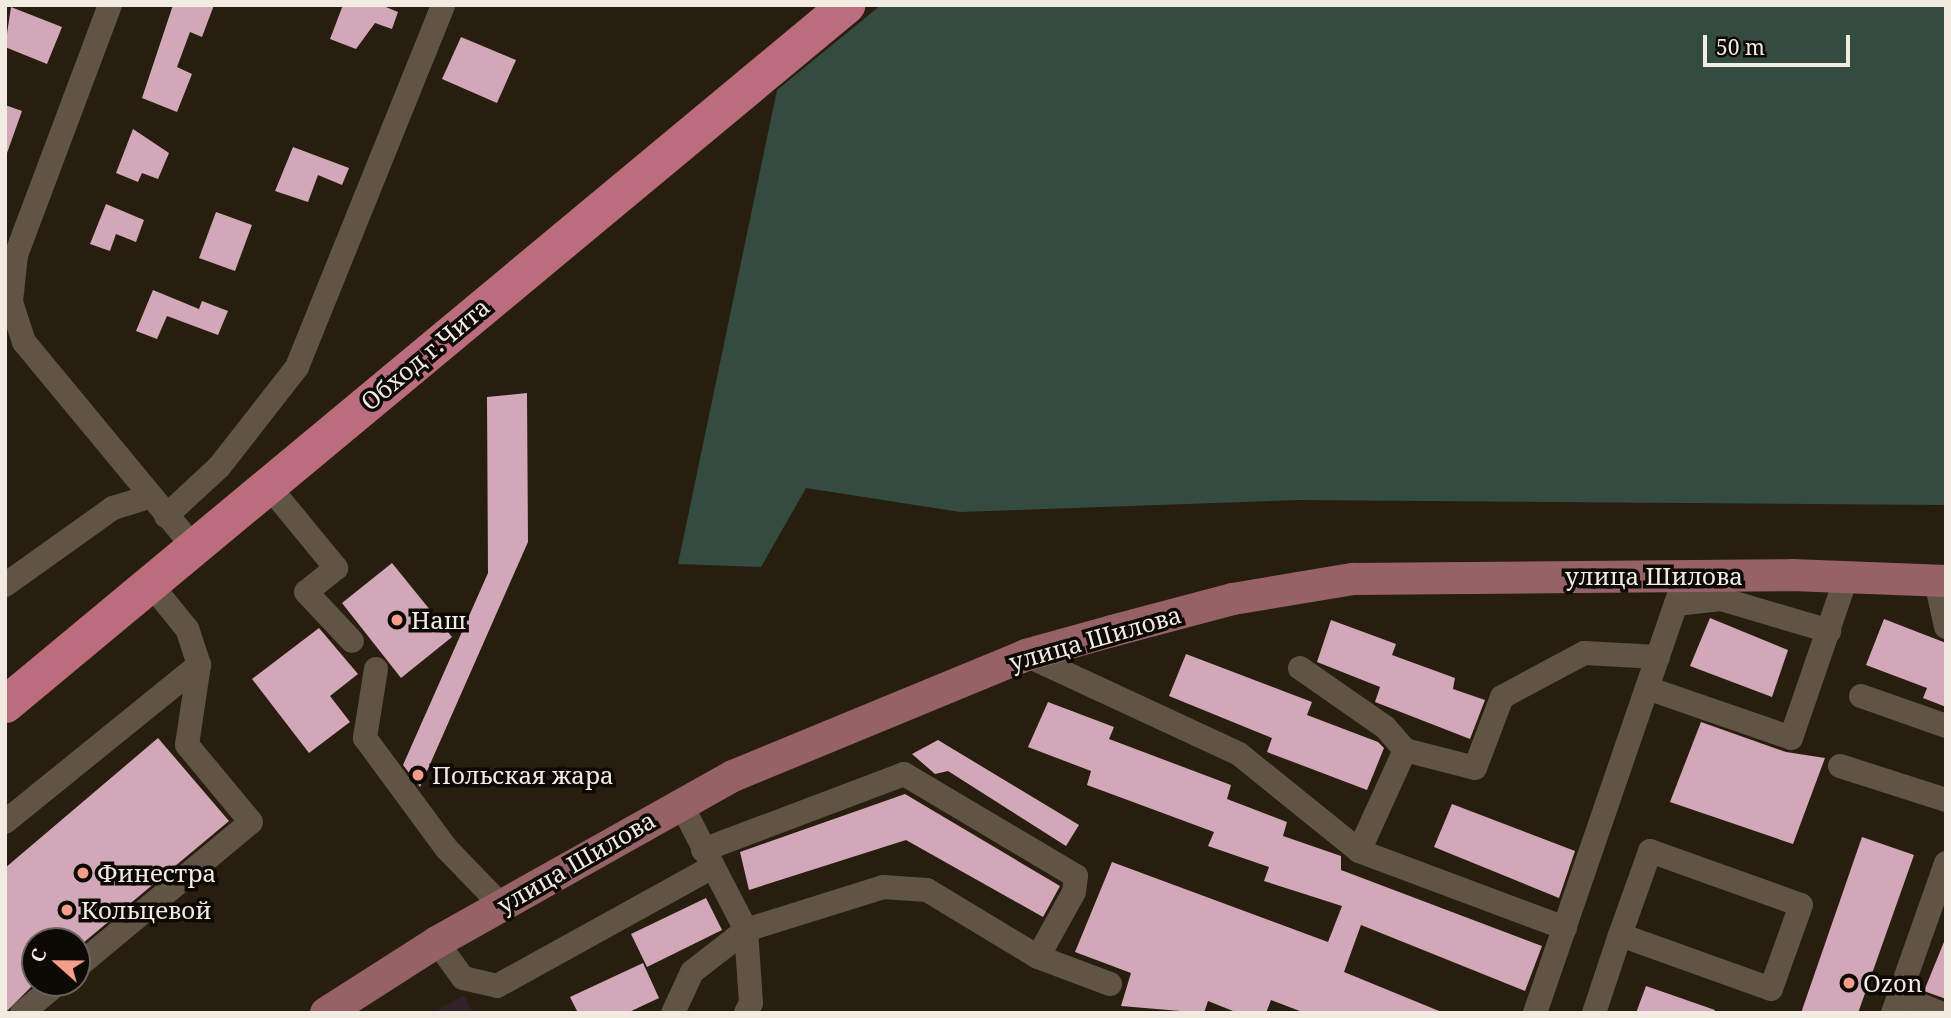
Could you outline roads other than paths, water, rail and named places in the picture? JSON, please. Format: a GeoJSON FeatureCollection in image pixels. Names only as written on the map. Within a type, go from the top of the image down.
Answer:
{"type":"FeatureCollection","features":[{"type":"Feature","properties":{"kind":"highway","name":"Обход г.Чита"},"geometry":{"type":"LineString","coordinates":[[5,704],[846,5]]}},
{"type":"Feature","properties":{"kind":"main road","name":"улица Шилова"},"geometry":{"type":"LineString","coordinates":[[326,1013],[437,942],[501,905],[681,804],[803,742],[1026,655],[1233,599],[1353,579],[1681,590],[1846,578],[1941,581]]}},
{"type":"Feature","properties":{"kind":"street"},"geometry":{"type":"LineString","coordinates":[[110,5],[16,255],[11,302],[24,342],[192,546]]}},
{"type":"Feature","properties":{"kind":"street"},"geometry":{"type":"LineString","coordinates":[[166,516],[219,467],[297,367],[443,5]]}},
{"type":"Feature","properties":{"kind":"street"},"geometry":{"type":"LineString","coordinates":[[267,484],[336,568],[306,592],[352,641]]}},
{"type":"Feature","properties":{"kind":"street"},"geometry":{"type":"LineString","coordinates":[[5,585],[113,508],[149,496]]}},
{"type":"Feature","properties":{"kind":"street"},"geometry":{"type":"LineString","coordinates":[[1647,688],[1791,738],[1846,578]]}},
{"type":"Feature","properties":{"kind":"street"},"geometry":{"type":"LineString","coordinates":[[1941,581],[1946,627]]}},
{"type":"Feature","properties":{"kind":"street"},"geometry":{"type":"LineString","coordinates":[[91,955],[251,822],[187,745],[199,665],[187,629],[149,582]]}},
{"type":"Feature","properties":{"kind":"street"},"geometry":{"type":"LineString","coordinates":[[1535,1013],[1681,590],[1829,631]]}},
{"type":"Feature","properties":{"kind":"street"},"geometry":{"type":"LineString","coordinates":[[1300,668],[1385,727],[1405,750],[1475,768],[1502,698],[1584,653],[1658,657]]}},
{"type":"Feature","properties":{"kind":"street"},"geometry":{"type":"LineString","coordinates":[[1026,655],[1239,754],[1359,851],[1565,928]]}},
{"type":"Feature","properties":{"kind":"street"},"geometry":{"type":"LineString","coordinates":[[5,822],[199,665]]}},
{"type":"Feature","properties":{"kind":"street"},"geometry":{"type":"LineString","coordinates":[[376,669],[365,738],[446,848],[501,905]]}},
{"type":"Feature","properties":{"kind":"street"},"geometry":{"type":"LineString","coordinates":[[1861,696],[1946,726]]}},
{"type":"Feature","properties":{"kind":"street"},"geometry":{"type":"LineString","coordinates":[[1359,851],[1405,750]]}},
{"type":"Feature","properties":{"kind":"street"},"geometry":{"type":"LineString","coordinates":[[1840,766],[1946,800]]}},
{"type":"Feature","properties":{"kind":"street"},"geometry":{"type":"LineString","coordinates":[[437,942],[463,978],[497,986],[707,859],[904,774],[1076,876],[1074,892],[1038,957]]}},
{"type":"Feature","properties":{"kind":"street"},"geometry":{"type":"LineString","coordinates":[[681,804],[707,859],[746,930],[746,1013]]}},
{"type":"Feature","properties":{"kind":"street"},"geometry":{"type":"LineString","coordinates":[[1594,1013],[1620,935],[1650,851],[1801,905],[1771,989],[1620,935]]}},
{"type":"Feature","properties":{"kind":"street"},"geometry":{"type":"LineString","coordinates":[[1940,1013],[1896,1005],[1946,863]]}},
{"type":"Feature","properties":{"kind":"street"},"geometry":{"type":"LineString","coordinates":[[673,1013],[692,972],[746,930],[883,887],[927,890],[1038,957],[1110,984]]}},
{"type":"Feature","properties":{"kind":"street"},"geometry":{"type":"LineString","coordinates":[[22,1013],[41,997]]}},
{"type":"Feature","properties":{"kind":"place","name":"Наш"},"geometry":{"type":"Point","coordinates":[397,620]}},
{"type":"Feature","properties":{"kind":"place","name":"Польская жара"},"geometry":{"type":"Point","coordinates":[418,775]}},
{"type":"Feature","properties":{"kind":"place","name":"Финестра"},"geometry":{"type":"Point","coordinates":[83,873]}},
{"type":"Feature","properties":{"kind":"place","name":"Кольцевой"},"geometry":{"type":"Point","coordinates":[67,910]}},
{"type":"Feature","properties":{"kind":"place","name":"Ozon"},"geometry":{"type":"Point","coordinates":[1849,983]}}]}
